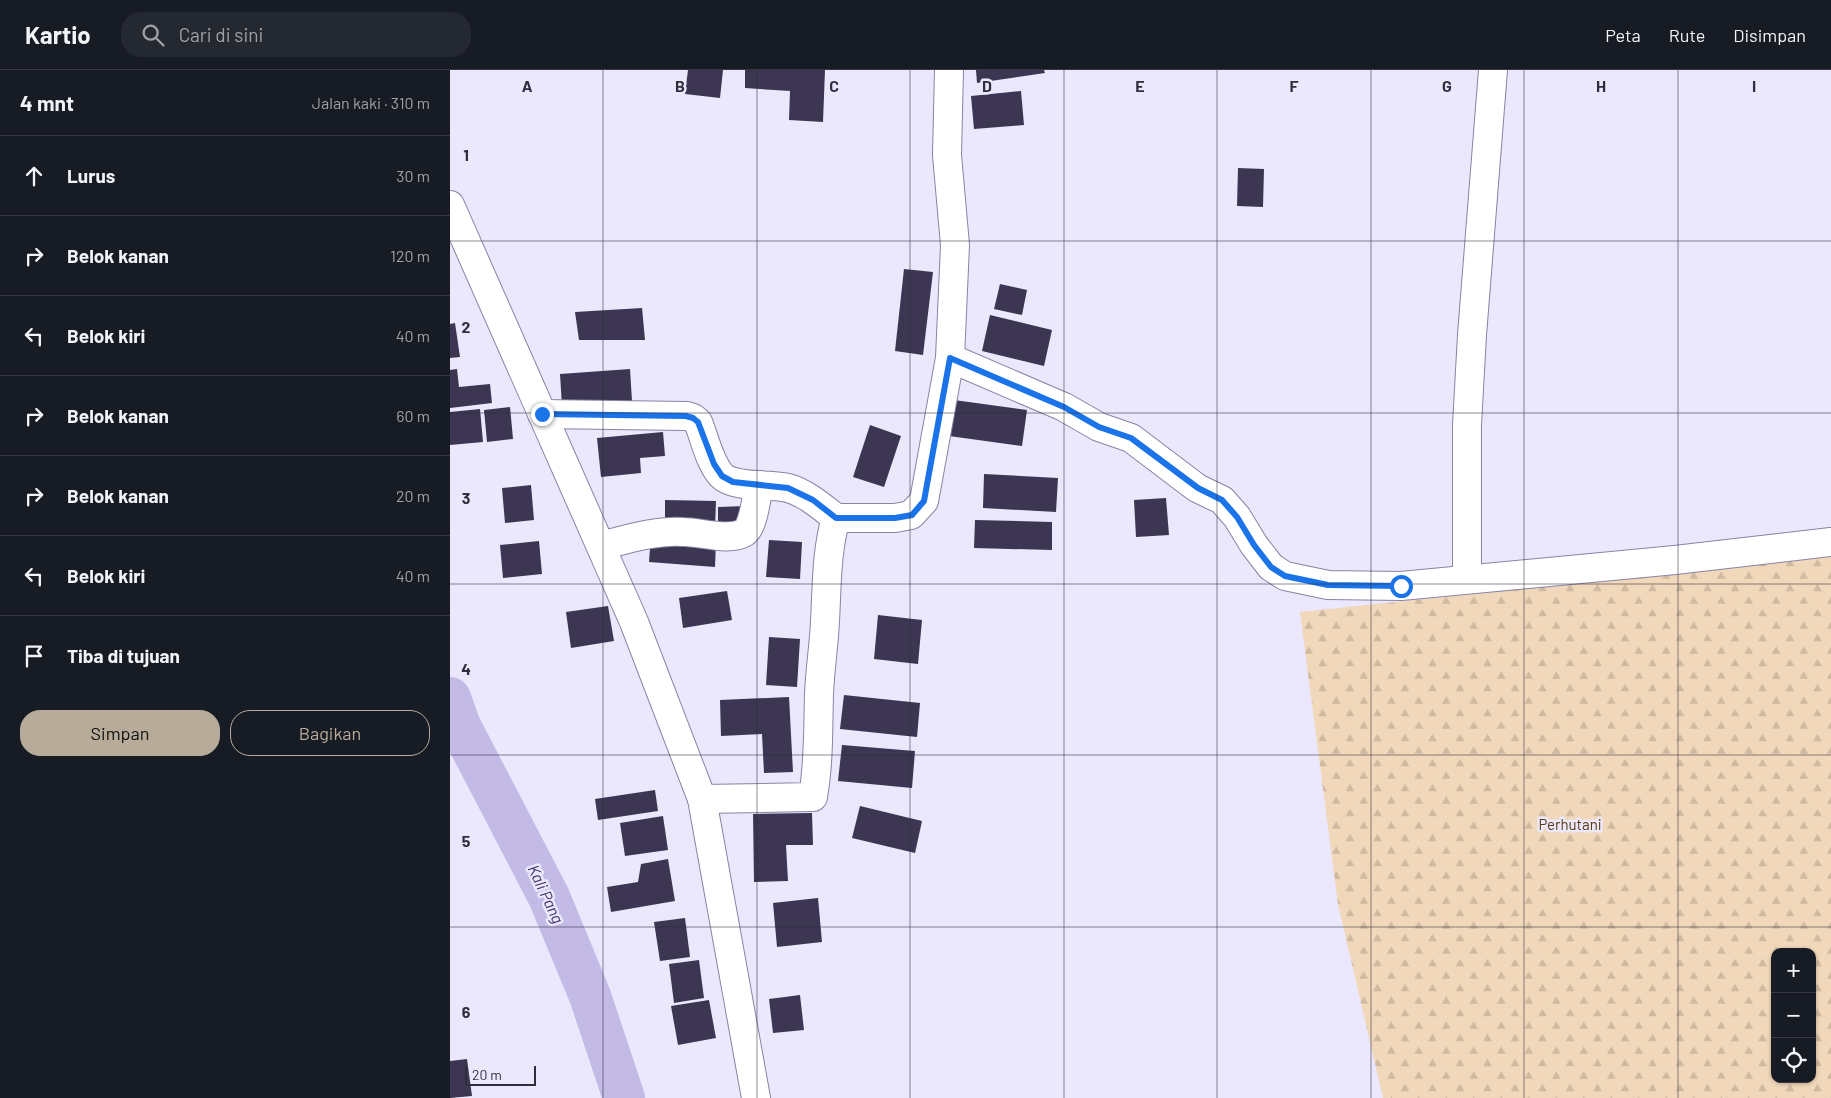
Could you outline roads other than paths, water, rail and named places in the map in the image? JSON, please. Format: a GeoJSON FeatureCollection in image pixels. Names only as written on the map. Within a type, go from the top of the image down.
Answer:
{"type":"FeatureCollection","features":[{"type":"Feature","properties":{"kind":"street"},"geometry":{"type":"LineString","coordinates":[[542,414],[686,416],[698,422],[714,464],[722,476],[733,482],[788,488],[813,500],[836,518],[895,518],[912,515],[924,501],[950,358],[955,245],[947,155],[949,70]]}},
{"type":"Feature","properties":{"kind":"street"},"geometry":{"type":"LineString","coordinates":[[1467,579],[1467,414],[1493,70]]}},
{"type":"Feature","properties":{"kind":"street"},"geometry":{"type":"LineString","coordinates":[[450,205],[634,622],[702,798],[756,1098]]}},
{"type":"Feature","properties":{"kind":"street"},"geometry":{"type":"LineString","coordinates":[[950,358],[1064,407],[1099,427],[1131,438],[1198,488],[1222,500],[1237,517],[1254,545],[1271,567],[1285,576],[1328,585],[1401,586],[1675,560],[1831,542]]}},
{"type":"Feature","properties":{"kind":"street"},"geometry":{"type":"LineString","coordinates":[[601,546],[643,535],[683,531],[724,536],[745,532],[750,526],[759,485]]}},
{"type":"Feature","properties":{"kind":"street"},"geometry":{"type":"LineString","coordinates":[[702,798],[814,797],[817,774],[819,693],[827,578],[831,536],[836,518]]}},
{"type":"Feature","properties":{"kind":"waterway","name":"Kali Pang"},"geometry":{"type":"LineString","coordinates":[[450,698],[460,726],[549,897],[590,996],[624,1098]]}},
{"type":"Feature","properties":{"kind":"park label","name":"Perhutani"},"geometry":{"type":"Point","coordinates":[1570,825]}}]}
